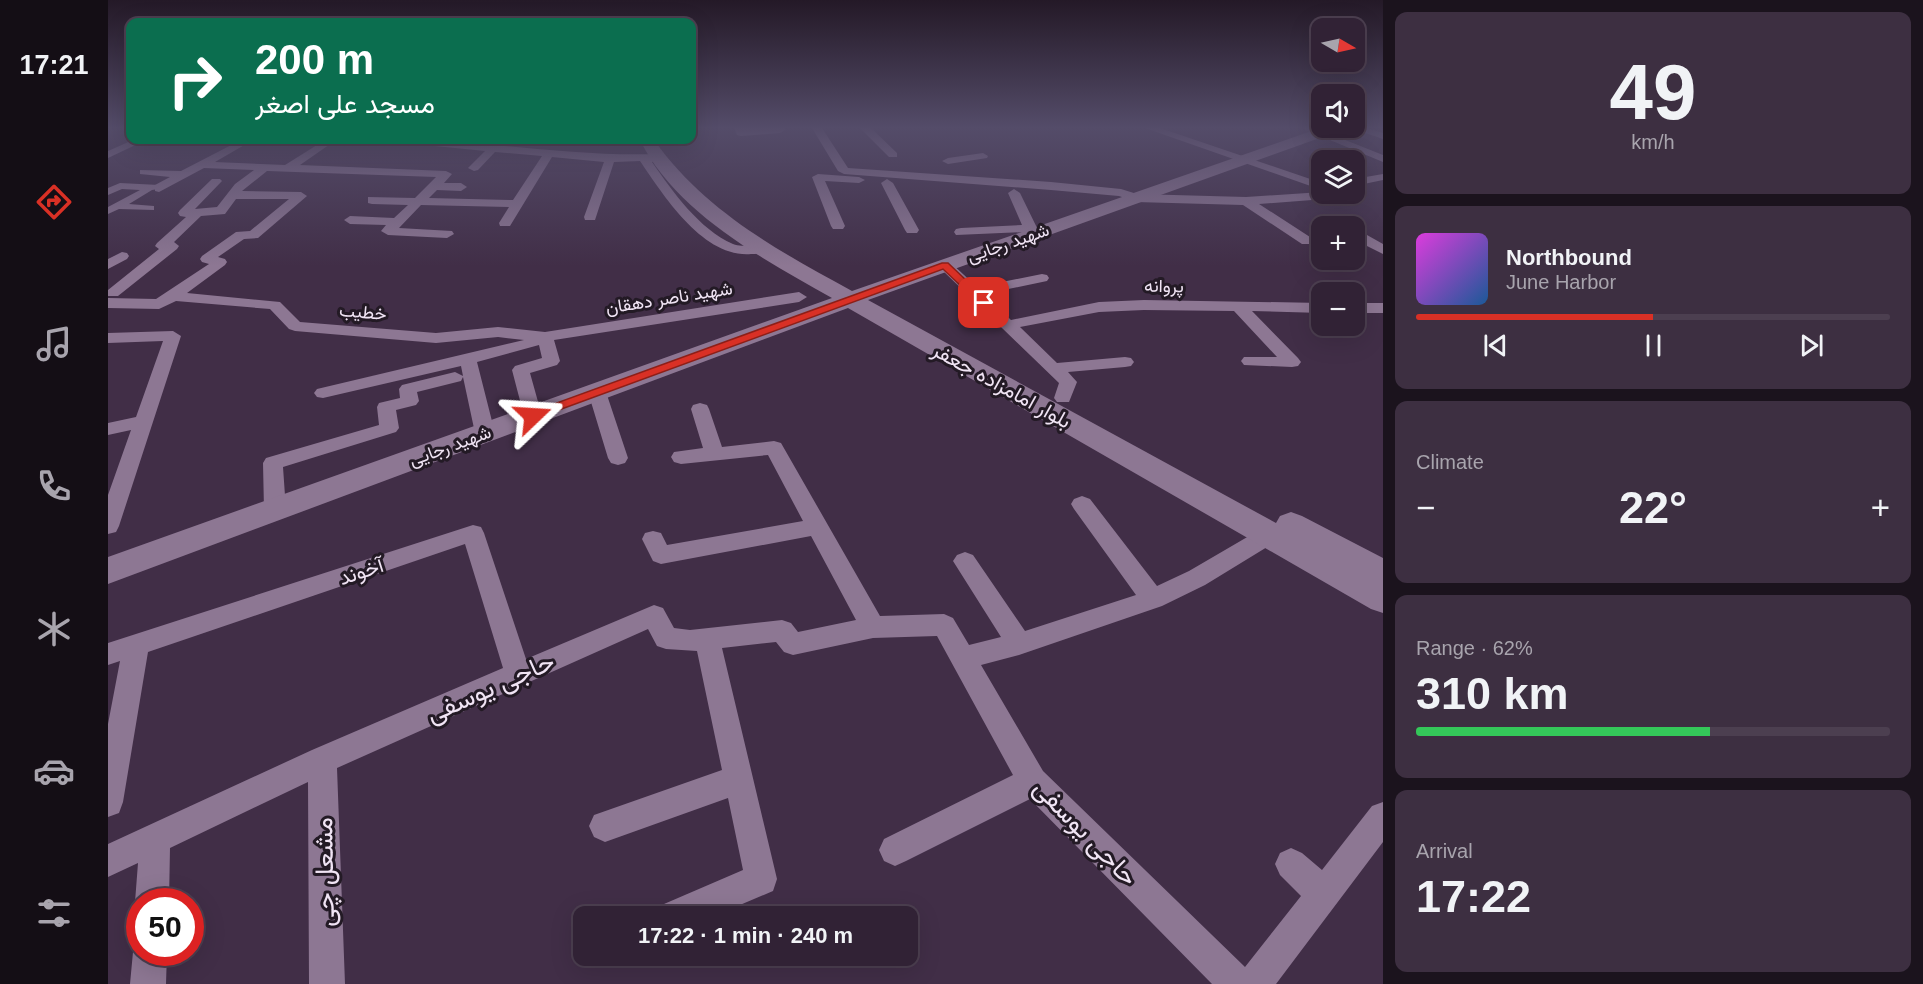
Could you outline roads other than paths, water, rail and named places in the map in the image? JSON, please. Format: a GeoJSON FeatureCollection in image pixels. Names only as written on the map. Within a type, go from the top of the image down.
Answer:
{"type":"FeatureCollection","features":[{"type":"Feature","properties":{"kind":"main road","name":"بلوار امامزاده جعفر"},"geometry":{"type":"LineString","coordinates":[[670,174],[723,225],[761,249],[810,279],[856,291]]}},
{"type":"Feature","properties":{"kind":"main road","name":"بلوار امامزاده جعفر"},"geometry":{"type":"LineString","coordinates":[[697,174],[745,221],[856,291],[1269,535],[1383,599]]}},
{"type":"Feature","properties":{"kind":"main road","name":"شهید رجایی"},"geometry":{"type":"LineString","coordinates":[[108,571],[597,392],[805,306],[856,291],[866,283],[900,281],[1031,231],[1204,174]]}},
{"type":"Feature","properties":{"kind":"main road"},"geometry":{"type":"LineString","coordinates":[[805,306],[818,305],[820,296],[818,287],[810,279]]}},
{"type":"Feature","properties":{"kind":"main road"},"geometry":{"type":"LineString","coordinates":[[805,306],[850,315],[904,320],[897,298],[900,281]]}},
{"type":"Feature","properties":{"kind":"main road","name":"بلوار امامزاده جعفر"},"geometry":{"type":"LineString","coordinates":[[904,320],[1064,398],[1383,574]]}},
{"type":"Feature","properties":{"kind":"street"},"geometry":{"type":"LineString","coordinates":[[169,174],[183,175]]}},
{"type":"Feature","properties":{"kind":"street"},"geometry":{"type":"LineString","coordinates":[[208,174],[194,182],[248,180]]}},
{"type":"Feature","properties":{"kind":"street"},"geometry":{"type":"LineString","coordinates":[[216,182],[183,213],[221,211],[239,187],[256,174]]}},
{"type":"Feature","properties":{"kind":"street"},"geometry":{"type":"LineString","coordinates":[[354,182],[364,174]]}},
{"type":"Feature","properties":{"kind":"street"},"geometry":{"type":"LineString","coordinates":[[393,226],[446,174],[444,174]]}},
{"type":"Feature","properties":{"kind":"street"},"geometry":{"type":"LineString","coordinates":[[505,223],[536,174]]}},
{"type":"Feature","properties":{"kind":"street"},"geometry":{"type":"LineString","coordinates":[[590,216],[605,174]]}},
{"type":"Feature","properties":{"kind":"street"},"geometry":{"type":"LineString","coordinates":[[884,174],[1121,193],[1129,200]]}},
{"type":"Feature","properties":{"kind":"street"},"geometry":{"type":"LineString","coordinates":[[1283,174],[1311,184]]}},
{"type":"Feature","properties":{"kind":"street"},"geometry":{"type":"LineString","coordinates":[[108,212],[183,175]]}},
{"type":"Feature","properties":{"kind":"street"},"geometry":{"type":"LineString","coordinates":[[838,226],[818,177],[1129,200],[1246,201],[1311,196]]}},
{"type":"Feature","properties":{"kind":"street"},"geometry":{"type":"LineString","coordinates":[[1365,181],[1383,177]]}},
{"type":"Feature","properties":{"kind":"street"},"geometry":{"type":"LineString","coordinates":[[887,183],[912,230]]}},
{"type":"Feature","properties":{"kind":"street"},"geometry":{"type":"LineString","coordinates":[[108,192],[120,186],[155,188]]}},
{"type":"Feature","properties":{"kind":"street"},"geometry":{"type":"LineString","coordinates":[[434,186],[461,187]]}},
{"type":"Feature","properties":{"kind":"street"},"geometry":{"type":"LineString","coordinates":[[961,232],[1031,231],[1014,193]]}},
{"type":"Feature","properties":{"kind":"street"},"geometry":{"type":"LineString","coordinates":[[173,296],[220,262],[207,259],[241,235],[253,235],[301,196],[235,195]]}},
{"type":"Feature","properties":{"kind":"street"},"geometry":{"type":"LineString","coordinates":[[372,200],[517,204]]}},
{"type":"Feature","properties":{"kind":"street"},"geometry":{"type":"LineString","coordinates":[[1246,201],[1307,241],[1311,241]]}},
{"type":"Feature","properties":{"kind":"street"},"geometry":{"type":"LineString","coordinates":[[119,206],[151,208]]}},
{"type":"Feature","properties":{"kind":"street"},"geometry":{"type":"LineString","coordinates":[[109,297],[172,246],[162,246],[197,213]]}},
{"type":"Feature","properties":{"kind":"street"},"geometry":{"type":"LineString","coordinates":[[350,220],[447,234]]}},
{"type":"Feature","properties":{"kind":"street"},"geometry":{"type":"LineString","coordinates":[[1365,240],[1383,250]]}},
{"type":"Feature","properties":{"kind":"street"},"geometry":{"type":"LineString","coordinates":[[108,265],[122,256]]}},
{"type":"Feature","properties":{"kind":"street"},"geometry":{"type":"LineString","coordinates":[[945,265],[1068,382],[1064,398]]}},
{"type":"Feature","properties":{"kind":"street"},"geometry":{"type":"LineString","coordinates":[[973,292],[1042,279]]}},
{"type":"Feature","properties":{"kind":"street","name":"خطیب"},"geometry":{"type":"LineString","coordinates":[[109,297],[159,304],[173,296],[275,305],[296,326],[436,338],[498,332],[545,337]]}},
{"type":"Feature","properties":{"kind":"street","name":"پروانه"},"geometry":{"type":"LineString","coordinates":[[1008,325],[1099,307],[1144,305],[1311,308]]}},
{"type":"Feature","properties":{"kind":"street","name":"شهید ناصر دهقان"},"geometry":{"type":"LineString","coordinates":[[545,337],[805,306]]}},
{"type":"Feature","properties":{"kind":"street"},"geometry":{"type":"LineString","coordinates":[[1239,307],[1292,362],[1250,361]]}},
{"type":"Feature","properties":{"kind":"street"},"geometry":{"type":"LineString","coordinates":[[1365,308],[1383,308]]}},
{"type":"Feature","properties":{"kind":"street"},"geometry":{"type":"LineString","coordinates":[[108,338],[173,336],[108,526]]}},
{"type":"Feature","properties":{"kind":"street"},"geometry":{"type":"LineString","coordinates":[[275,510],[273,463],[389,428],[386,407],[410,401],[408,389],[545,337],[550,361],[520,370],[533,416]]}},
{"type":"Feature","properties":{"kind":"street"},"geometry":{"type":"LineString","coordinates":[[1054,368],[1125,362]]}},
{"type":"Feature","properties":{"kind":"street"},"geometry":{"type":"LineString","coordinates":[[323,393],[470,366]]}},
{"type":"Feature","properties":{"kind":"street"},"geometry":{"type":"LineString","coordinates":[[470,366],[485,433]]}},
{"type":"Feature","properties":{"kind":"street"},"geometry":{"type":"LineString","coordinates":[[597,392],[618,458]]}},
{"type":"Feature","properties":{"kind":"street"},"geometry":{"type":"LineString","coordinates":[[700,409],[715,454]]}},
{"type":"Feature","properties":{"kind":"street"},"geometry":{"type":"LineString","coordinates":[[108,429],[143,421]]}},
{"type":"Feature","properties":{"kind":"street"},"geometry":{"type":"LineString","coordinates":[[681,457],[774,448],[873,627]]}},
{"type":"Feature","properties":{"kind":"street"},"geometry":{"type":"LineString","coordinates":[[1082,504],[1153,598]]}},
{"type":"Feature","properties":{"kind":"street"},"geometry":{"type":"LineString","coordinates":[[653,539],[661,555],[817,527]]}},
{"type":"Feature","properties":{"kind":"street","name":"آخوند"},"geometry":{"type":"LineString","coordinates":[[108,654],[473,533],[518,675]]}},
{"type":"Feature","properties":{"kind":"street"},"geometry":{"type":"LineString","coordinates":[[962,658],[1019,644],[1153,598],[1197,578],[1269,535]]}},
{"type":"Feature","properties":{"kind":"street"},"geometry":{"type":"LineString","coordinates":[[966,561],[1019,644]]}},
{"type":"Feature","properties":{"kind":"street","name":"حاجی یوسفی"},"geometry":{"type":"LineString","coordinates":[[108,861],[322,760],[654,615],[666,638],[690,641],[782,631],[793,644],[873,627],[944,626],[1034,781],[1237,984]]}},
{"type":"Feature","properties":{"kind":"street"},"geometry":{"type":"LineString","coordinates":[[699,906],[761,879],[707,639]]}},
{"type":"Feature","properties":{"kind":"street"},"geometry":{"type":"LineString","coordinates":[[108,802],[136,645]]}},
{"type":"Feature","properties":{"kind":"street","name":"مشعل چی"},"geometry":{"type":"LineString","coordinates":[[322,760],[327,984]]}},
{"type":"Feature","properties":{"kind":"street"},"geometry":{"type":"LineString","coordinates":[[605,826],[739,779]]}},
{"type":"Feature","properties":{"kind":"street"},"geometry":{"type":"LineString","coordinates":[[895,850],[1034,781]]}},
{"type":"Feature","properties":{"kind":"street"},"geometry":{"type":"LineString","coordinates":[[1254,984],[1383,817]]}},
{"type":"Feature","properties":{"kind":"street"},"geometry":{"type":"LineString","coordinates":[[152,888],[154,839]]}},
{"type":"Feature","properties":{"kind":"street"},"geometry":{"type":"LineString","coordinates":[[1291,864],[1324,894]]}},
{"type":"Feature","properties":{"kind":"street"},"geometry":{"type":"LineString","coordinates":[[148,984],[149,966]]}}]}
